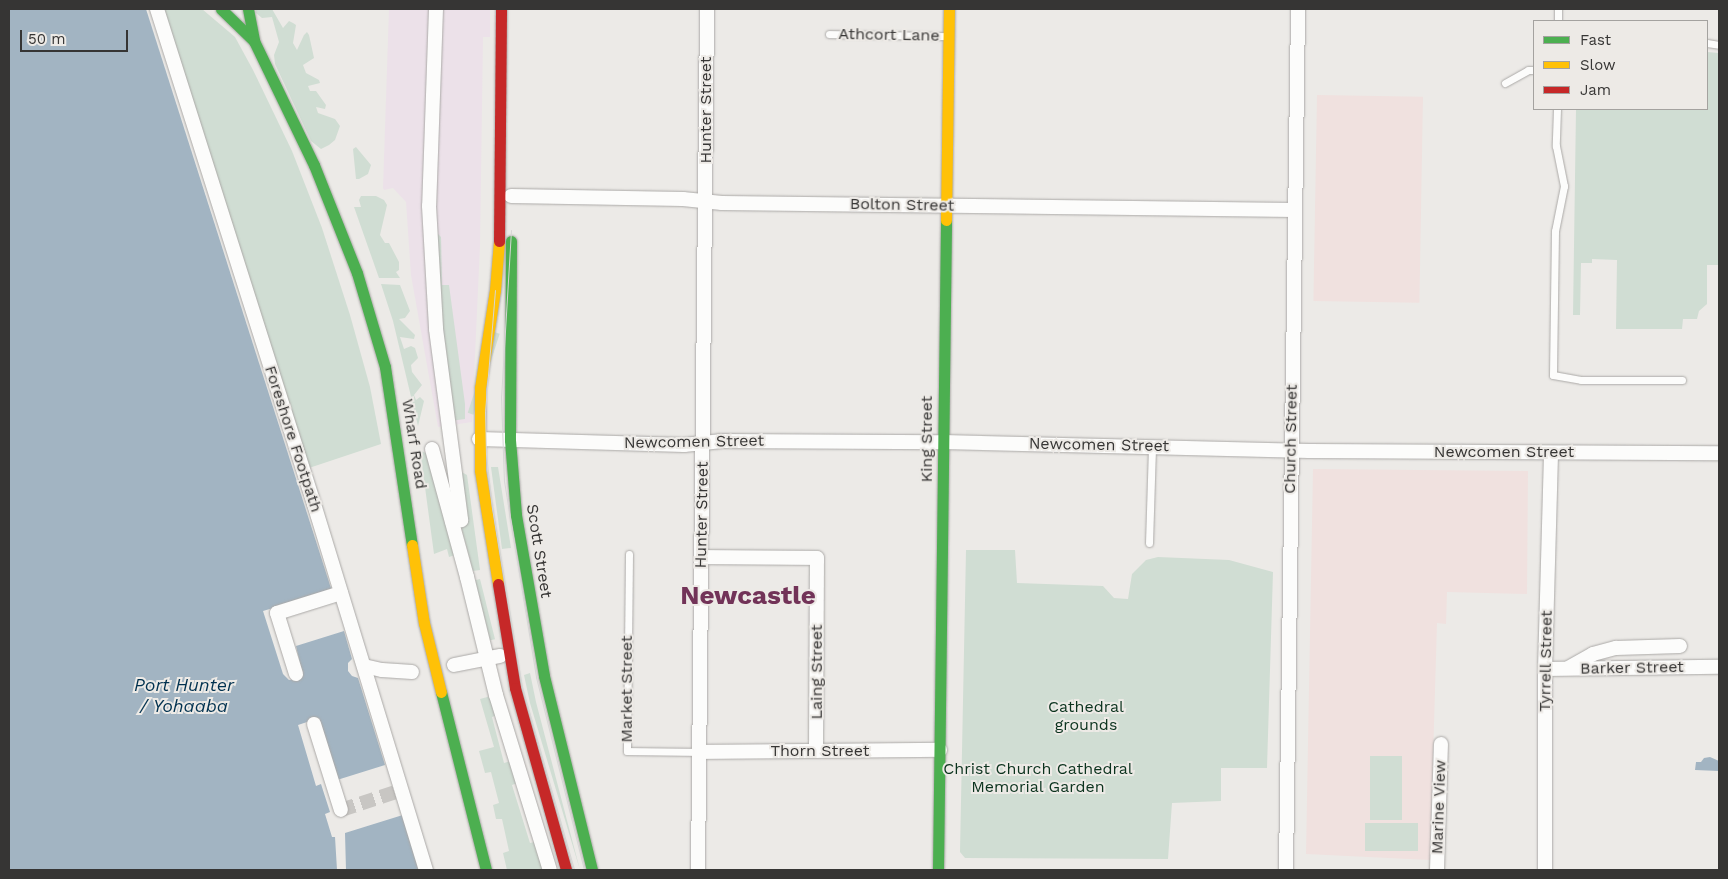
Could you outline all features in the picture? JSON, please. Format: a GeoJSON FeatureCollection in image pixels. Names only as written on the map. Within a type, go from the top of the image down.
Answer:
{"type":"FeatureCollection","features":[{"type":"Feature","properties":{"kind":"main road","name":"Wharf Road"},"geometry":{"type":"LineString","coordinates":[[221,9],[254,41]]}},
{"type":"Feature","properties":{"kind":"main road","name":"Wharf Road"},"geometry":{"type":"LineString","coordinates":[[248,9],[254,41],[314,166],[357,273],[385,367],[424,623],[486,870]]}},
{"type":"Feature","properties":{"kind":"main road"},"geometry":{"type":"LineString","coordinates":[[501,9],[500,227],[495,290],[482,375],[479,440],[481,484],[510,663],[523,720],[566,870]]}},
{"type":"Feature","properties":{"kind":"main road","name":"Scott Street"},"geometry":{"type":"LineString","coordinates":[[512,9],[510,440],[516,515],[541,658],[560,746],[592,870]]}},
{"type":"Feature","properties":{"kind":"main road","name":"King Street"},"geometry":{"type":"LineString","coordinates":[[938,870],[949,9]]}},
{"type":"Feature","properties":{"kind":"street","name":"Foreshore Footpath"},"geometry":{"type":"LineString","coordinates":[[157,9],[364,666],[426,870]]}},
{"type":"Feature","properties":{"kind":"street"},"geometry":{"type":"LineString","coordinates":[[436,9],[432,72],[429,206],[436,330],[461,520],[452,522]]}},
{"type":"Feature","properties":{"kind":"street","name":"Hunter Street"},"geometry":{"type":"LineString","coordinates":[[698,870],[707,9]]}},
{"type":"Feature","properties":{"kind":"street","name":"Church Street"},"geometry":{"type":"LineString","coordinates":[[1286,870],[1290,450],[1298,9]]}},
{"type":"Feature","properties":{"kind":"street","name":"Bolton Street"},"geometry":{"type":"LineString","coordinates":[[511,196],[722,203],[1294,210]]}},
{"type":"Feature","properties":{"kind":"street","name":"Newcomen Street"},"geometry":{"type":"LineString","coordinates":[[479,440],[684,445],[703,442],[943,442],[1290,450],[1719,453]]}},
{"type":"Feature","properties":{"kind":"street"},"geometry":{"type":"LineString","coordinates":[[432,449],[493,658],[550,870]]}},
{"type":"Feature","properties":{"kind":"street","name":"Tyrrell Street"},"geometry":{"type":"LineString","coordinates":[[1544,870],[1545,669],[1551,453]]}},
{"type":"Feature","properties":{"kind":"street","name":"Laing Street"},"geometry":{"type":"LineString","coordinates":[[702,557],[817,558],[816,751]]}},
{"type":"Feature","properties":{"kind":"street"},"geometry":{"type":"LineString","coordinates":[[296,674],[277,613],[341,593]]}},
{"type":"Feature","properties":{"kind":"street"},"geometry":{"type":"LineString","coordinates":[[1565,669],[1593,654],[1616,648],[1680,646]]}},
{"type":"Feature","properties":{"kind":"street"},"geometry":{"type":"LineString","coordinates":[[454,665],[493,658]]}},
{"type":"Feature","properties":{"kind":"street"},"geometry":{"type":"LineString","coordinates":[[364,666],[382,670],[412,672]]}},
{"type":"Feature","properties":{"kind":"street","name":"Barker Street"},"geometry":{"type":"LineString","coordinates":[[1545,669],[1719,667]]}},
{"type":"Feature","properties":{"kind":"street"},"geometry":{"type":"LineString","coordinates":[[314,724],[341,810]]}},
{"type":"Feature","properties":{"kind":"street","name":"Marine View"},"geometry":{"type":"LineString","coordinates":[[1437,870],[1441,744]]}},
{"type":"Feature","properties":{"kind":"street","name":"Thorn Street"},"geometry":{"type":"LineString","coordinates":[[700,752],[940,750]]}},
{"type":"Feature","properties":{"kind":"lane","name":"Athcort Lane"},"geometry":{"type":"LineString","coordinates":[[829,34],[949,36]]}},
{"type":"Feature","properties":{"kind":"lane"},"geometry":{"type":"LineString","coordinates":[[1505,83],[1528,70],[1533,70]]}},
{"type":"Feature","properties":{"kind":"lane"},"geometry":{"type":"LineString","coordinates":[[1556,110],[1556,146],[1564,186],[1555,231],[1553,375],[1581,380],[1682,380]]}},
{"type":"Feature","properties":{"kind":"lane"},"geometry":{"type":"LineString","coordinates":[[1149,543],[1152,446]]}},
{"type":"Feature","properties":{"kind":"lane","name":"Market Street"},"geometry":{"type":"LineString","coordinates":[[629,554],[627,751],[700,752]]}},
{"type":"Feature","properties":{"kind":"shaded area"},"geometry":{"type":"Polygon","coordinates":[[[389,9],[490,9],[490,37],[483,37],[480,246],[472,422],[438,427],[411,275],[406,202],[393,188],[384,190],[383,188],[389,9]]]}},
{"type":"Feature","properties":{"kind":"shaded area"},"geometry":{"type":"Polygon","coordinates":[[[1317,95],[1423,97],[1419,303],[1313,301],[1317,95]]]}},
{"type":"Feature","properties":{"kind":"shaded area"},"geometry":{"type":"Polygon","coordinates":[[[1313,469],[1528,471],[1527,594],[1447,592],[1446,624],[1437,623],[1430,860],[1306,854],[1313,469]]]}},
{"type":"Feature","properties":{"kind":"green space"},"geometry":{"type":"Polygon","coordinates":[[[162,9],[202,9],[235,37],[253,70],[292,151],[322,228],[350,315],[370,387],[381,444],[306,469],[162,9]]]}},
{"type":"Feature","properties":{"kind":"green space"},"geometry":{"type":"Polygon","coordinates":[[[256,9],[272,9],[283,28],[289,21],[296,25],[293,43],[297,50],[304,35],[307,32],[309,35],[314,58],[303,65],[306,73],[319,80],[320,83],[308,86],[310,91],[316,91],[326,105],[325,109],[316,107],[318,113],[335,119],[340,126],[335,140],[321,149],[311,141],[275,64],[274,55],[279,42],[272,17],[262,18],[256,13],[256,9]]]}},
{"type":"Feature","properties":{"kind":"green space"},"geometry":{"type":"Polygon","coordinates":[[[1708,52],[1719,53],[1719,265],[1707,265],[1707,304],[1699,311],[1697,319],[1683,319],[1682,329],[1616,329],[1617,260],[1592,259],[1592,263],[1581,263],[1580,315],[1573,315],[1576,110],[1708,110],[1708,52]]]}},
{"type":"Feature","properties":{"kind":"green space"},"geometry":{"type":"Polygon","coordinates":[[[356,147],[371,165],[368,174],[359,179],[356,179],[353,149],[356,147]]]}},
{"type":"Feature","properties":{"kind":"green space"},"geometry":{"type":"Polygon","coordinates":[[[361,196],[376,196],[384,200],[387,205],[380,235],[385,243],[389,243],[399,262],[399,270],[396,272],[400,278],[379,278],[354,207],[361,207],[359,200],[361,196]]]}},
{"type":"Feature","properties":{"kind":"green space"},"geometry":{"type":"Polygon","coordinates":[[[433,229],[441,237],[442,285],[449,285],[465,404],[465,419],[450,421],[433,229]]]}},
{"type":"Feature","properties":{"kind":"green space"},"geometry":{"type":"Polygon","coordinates":[[[381,284],[400,285],[410,311],[405,318],[399,319],[415,335],[414,339],[400,337],[404,349],[411,346],[415,348],[418,358],[411,365],[412,372],[422,385],[414,395],[416,400],[420,397],[424,401],[418,426],[393,321],[381,284]]]}},
{"type":"Feature","properties":{"kind":"green space"},"geometry":{"type":"Polygon","coordinates":[[[494,332],[500,334],[473,415],[468,413],[494,332]]]}},
{"type":"Feature","properties":{"kind":"green space"},"geometry":{"type":"Polygon","coordinates":[[[420,450],[429,455],[455,555],[449,557],[447,549],[434,554],[420,450]]]}},
{"type":"Feature","properties":{"kind":"green space"},"geometry":{"type":"Polygon","coordinates":[[[491,467],[498,467],[511,548],[502,549],[491,467]]]}},
{"type":"Feature","properties":{"kind":"green space"},"geometry":{"type":"Polygon","coordinates":[[[456,469],[467,475],[480,570],[473,571],[460,523],[456,469]]]}},
{"type":"Feature","properties":{"kind":"green space","name":"Cathedral grounds"},"geometry":{"type":"Polygon","coordinates":[[[966,550],[1015,550],[1017,583],[1103,586],[1114,598],[1128,599],[1132,574],[1146,560],[1158,557],[1229,560],[1273,572],[1267,768],[1221,768],[1221,801],[1172,803],[1168,859],[965,858],[960,852],[966,550]]]}},
{"type":"Feature","properties":{"kind":"green space"},"geometry":{"type":"Polygon","coordinates":[[[480,579],[495,639],[490,640],[475,580],[480,579]]]}},
{"type":"Feature","properties":{"kind":"green space"},"geometry":{"type":"Polygon","coordinates":[[[530,673],[580,870],[530,703],[524,675],[530,673]]]}},
{"type":"Feature","properties":{"kind":"green space"},"geometry":{"type":"Polygon","coordinates":[[[491,696],[497,715],[492,717],[504,763],[511,761],[517,783],[512,785],[530,843],[535,842],[544,870],[507,870],[503,853],[509,851],[502,819],[496,819],[493,805],[499,803],[491,772],[485,773],[479,751],[494,747],[480,699],[491,696]]]}},
{"type":"Feature","properties":{"kind":"green space"},"geometry":{"type":"Polygon","coordinates":[[[1370,756],[1402,756],[1402,820],[1370,820],[1370,756]]]}},
{"type":"Feature","properties":{"kind":"green space"},"geometry":{"type":"Polygon","coordinates":[[[1365,823],[1418,823],[1418,851],[1365,851],[1365,823]]]}},
{"type":"Feature","properties":{"kind":"water","name":"Port Hunter / Yohaaba"},"geometry":{"type":"Polygon","coordinates":[[[9,9],[146,9],[421,870],[9,870],[9,9]]]}},
{"type":"Feature","properties":{"kind":"water"},"geometry":{"type":"Polygon","coordinates":[[[1710,757],[1719,761],[1719,771],[1695,770],[1696,762],[1701,762],[1704,758],[1710,757]]]}},
{"type":"Feature","properties":{"kind":"pier"},"geometry":{"type":"Polygon","coordinates":[[[333,590],[345,620],[406,814],[345,833],[346,870],[337,870],[335,837],[332,837],[325,814],[330,812],[321,784],[316,786],[298,725],[319,718],[337,780],[385,765],[358,678],[352,676],[348,671],[348,663],[352,659],[344,631],[296,646],[302,672],[298,679],[289,680],[283,674],[263,611],[333,590]]]}},
{"type":"Feature","properties":{"kind":"tunnel"},"geometry":{"type":"LineString","coordinates":[[341,810],[402,790]]}},
{"type":"Feature","properties":{"kind":"tram line"},"geometry":{"type":"LineString","coordinates":[[511,230],[501,396],[504,481],[536,677],[584,870]]}},
{"type":"Feature","properties":{"kind":"tram line"},"geometry":{"type":"LineString","coordinates":[[495,290],[485,411],[486,454],[492,508],[522,687],[574,870]]}},
{"type":"Feature","properties":{"kind":"traffic: fast"},"geometry":{"type":"LineString","coordinates":[[221,9],[254,41]]}},
{"type":"Feature","properties":{"kind":"traffic: fast"},"geometry":{"type":"LineString","coordinates":[[248,9],[254,41],[314,165],[357,273],[385,367],[412,545]]}},
{"type":"Feature","properties":{"kind":"traffic: fast"},"geometry":{"type":"LineString","coordinates":[[938,870],[946,220]]}},
{"type":"Feature","properties":{"kind":"traffic: fast"},"geometry":{"type":"LineString","coordinates":[[511,241],[510,440],[516,515],[544,676],[592,870]]}},
{"type":"Feature","properties":{"kind":"traffic: fast"},"geometry":{"type":"LineString","coordinates":[[441,692],[486,870]]}},
{"type":"Feature","properties":{"kind":"traffic: slow"},"geometry":{"type":"LineString","coordinates":[[946,220],[949,9]]}},
{"type":"Feature","properties":{"kind":"traffic: slow"},"geometry":{"type":"LineString","coordinates":[[498,584],[480,470],[480,388],[495,290],[499,241]]}},
{"type":"Feature","properties":{"kind":"traffic: slow"},"geometry":{"type":"LineString","coordinates":[[412,545],[424,623],[441,692]]}},
{"type":"Feature","properties":{"kind":"traffic: jam"},"geometry":{"type":"LineString","coordinates":[[499,241],[501,9]]}},
{"type":"Feature","properties":{"kind":"traffic: jam"},"geometry":{"type":"LineString","coordinates":[[498,584],[515,688],[566,870]]}},
{"type":"Feature","properties":{"kind":"district","name":"Newcastle"},"geometry":{"type":"Point","coordinates":[748,596]}},
{"type":"Feature","properties":{"kind":"park label","name":"Christ Church Cathedral Memorial Garden"},"geometry":{"type":"Point","coordinates":[1038,778]}}]}
